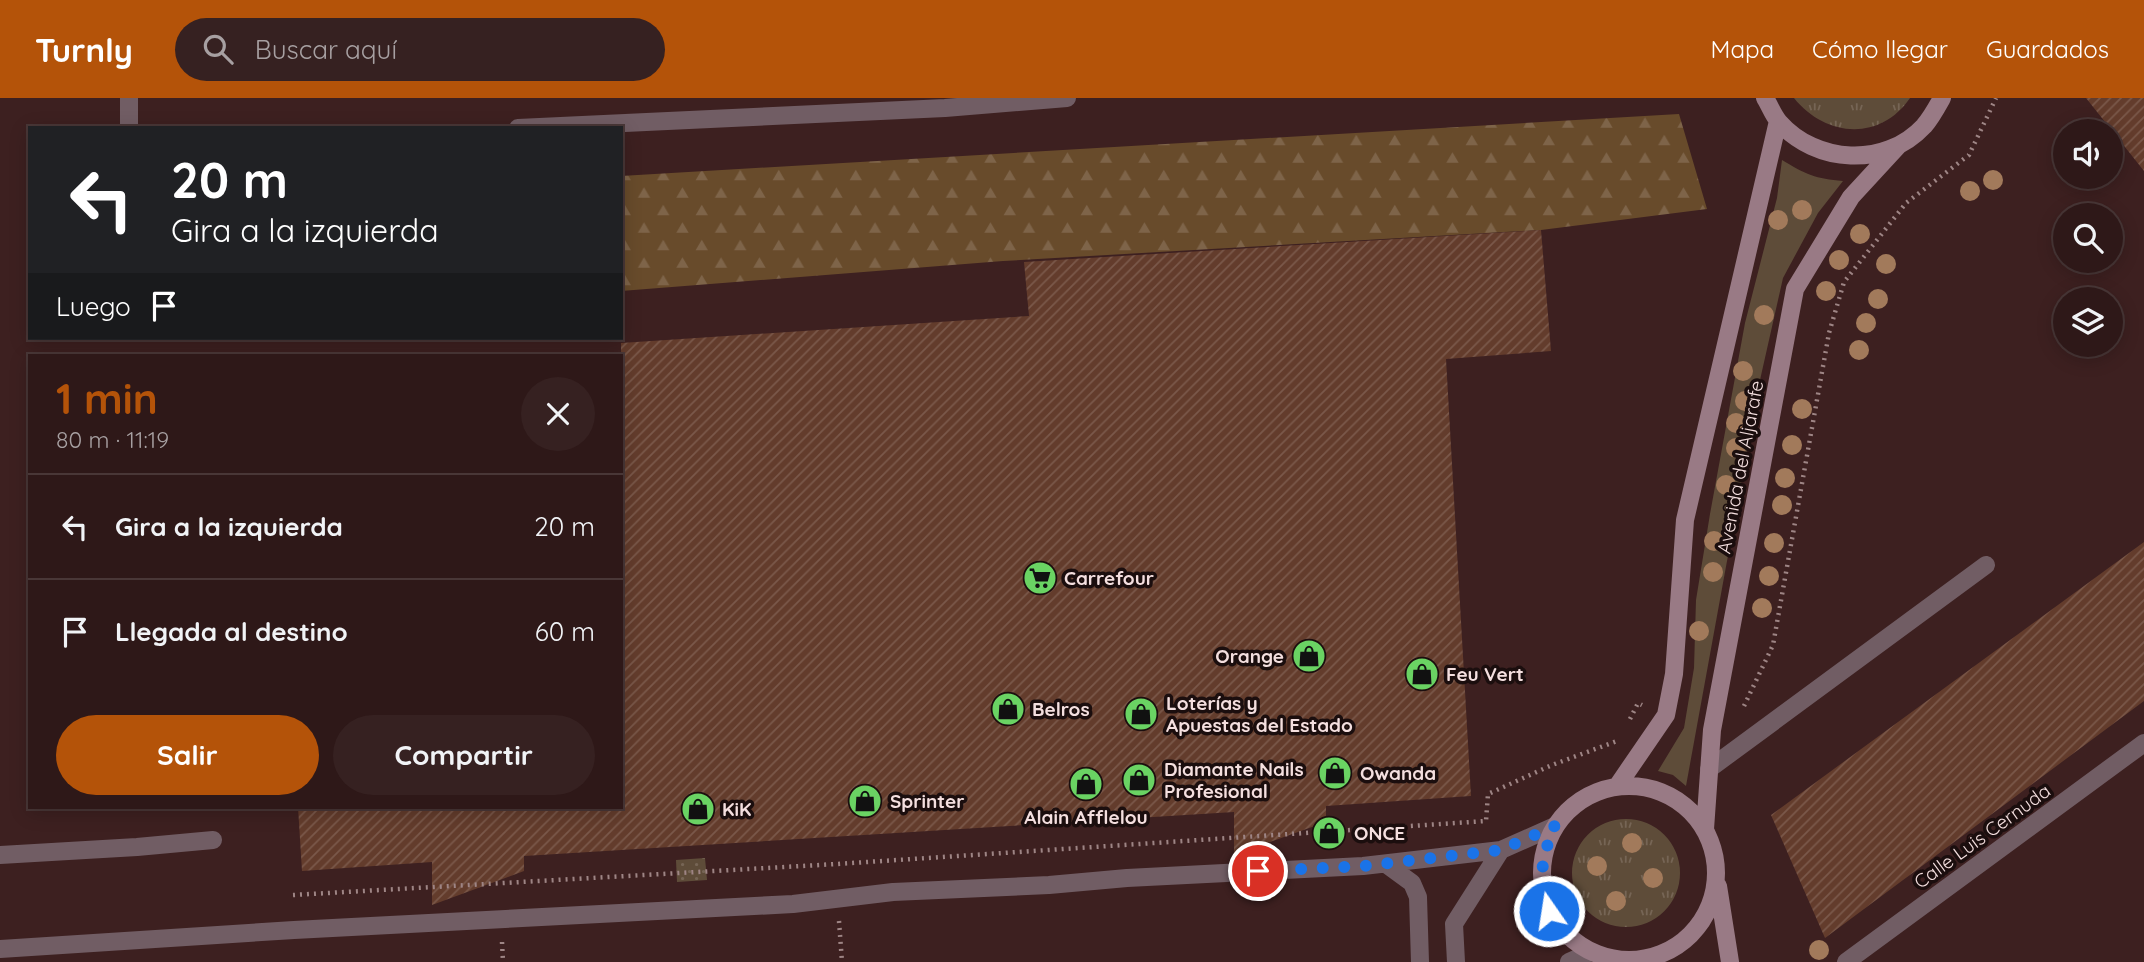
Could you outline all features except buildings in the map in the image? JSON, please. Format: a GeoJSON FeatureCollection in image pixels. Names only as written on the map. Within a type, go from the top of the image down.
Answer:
{"type":"FeatureCollection","features":[{"type":"Feature","properties":{"kind":"main road"},"geometry":{"type":"LineString","coordinates":[[1765,98],[1778,121],[1803,143],[1834,155],[1867,156],[1898,146]]}},
{"type":"Feature","properties":{"kind":"main road","name":"Avenida del Aljarafe"},"geometry":{"type":"LineString","coordinates":[[1705,829],[1712,730],[1796,289],[1851,197],[1898,146],[1924,125],[1942,98]]}},
{"type":"Feature","properties":{"kind":"main road","name":"Avenida del Aljarafe"},"geometry":{"type":"LineString","coordinates":[[1618,785],[1666,715],[1674,674],[1685,520],[1778,121]]}},
{"type":"Feature","properties":{"kind":"main road"},"geometry":{"type":"LineString","coordinates":[[1717,878],[1710,907],[1693,932],[1670,951],[1644,961],[1616,960],[1591,952],[1566,935],[1549,911],[1541,882],[1544,853],[1555,826],[1572,806],[1594,792],[1618,785],[1644,786],[1669,794],[1689,809],[1705,829],[1714,853],[1730,962]]}},
{"type":"Feature","properties":{"kind":"street"},"geometry":{"type":"LineString","coordinates":[[129,98],[129,126]]}},
{"type":"Feature","properties":{"kind":"street"},"geometry":{"type":"LineString","coordinates":[[552,126],[1067,98]]}},
{"type":"Feature","properties":{"kind":"street"},"geometry":{"type":"LineString","coordinates":[[1709,769],[1986,565]]}},
{"type":"Feature","properties":{"kind":"street","name":"Calle Luis Cernuda"},"geometry":{"type":"LineString","coordinates":[[1846,962],[2144,743]]}},
{"type":"Feature","properties":{"kind":"street"},"geometry":{"type":"LineString","coordinates":[[0,949],[294,930],[793,904],[894,891],[1049,885],[1386,864],[1501,850],[1555,826]]}},
{"type":"Feature","properties":{"kind":"street"},"geometry":{"type":"LineString","coordinates":[[0,855],[137,847],[213,839]]}},
{"type":"Feature","properties":{"kind":"street"},"geometry":{"type":"LineString","coordinates":[[1456,962],[1454,924],[1501,850]]}},
{"type":"Feature","properties":{"kind":"street"},"geometry":{"type":"LineString","coordinates":[[1386,864],[1412,883],[1418,897],[1420,962]]}},
{"type":"Feature","properties":{"kind":"street"},"geometry":{"type":"LineString","coordinates":[[1569,962],[1591,952]]}},
{"type":"Feature","properties":{"kind":"path"},"geometry":{"type":"LineString","coordinates":[[1743,708],[1773,645],[1829,334],[1844,282],[1906,203],[1969,155],[1996,98]]}},
{"type":"Feature","properties":{"kind":"path"},"geometry":{"type":"LineString","coordinates":[[1625,728],[1638,704],[1666,715]]}},
{"type":"Feature","properties":{"kind":"path"},"geometry":{"type":"LineString","coordinates":[[293,894],[837,864],[1486,821],[1488,794],[1552,765],[1619,741]]}},
{"type":"Feature","properties":{"kind":"green space"},"geometry":{"type":"Polygon","coordinates":[[[1794,98],[1910,98],[1898,112],[1884,122],[1868,128],[1852,129],[1821,121],[1794,98]]]}},
{"type":"Feature","properties":{"kind":"green space"},"geometry":{"type":"Polygon","coordinates":[[[1679,114],[1707,209],[1541,230],[1003,261],[623,291],[623,176],[1679,114]]]}},
{"type":"Feature","properties":{"kind":"green space"},"geometry":{"type":"Polygon","coordinates":[[[1782,160],[1811,175],[1843,181],[1818,213],[1783,278],[1760,380],[1686,786],[1673,775],[1658,771],[1684,728],[1694,668],[1696,600],[1710,514],[1745,323],[1777,198],[1782,160]]]}},
{"type":"Feature","properties":{"kind":"green space"},"geometry":{"type":"Polygon","coordinates":[[[1626,819],[1647,823],[1664,835],[1676,852],[1680,873],[1676,894],[1664,911],[1647,923],[1626,927],[1605,923],[1588,911],[1576,894],[1572,873],[1576,852],[1588,835],[1605,823],[1626,819]]]}},
{"type":"Feature","properties":{"kind":"green space"},"geometry":{"type":"Polygon","coordinates":[[[705,858],[707,880],[677,882],[676,860],[705,858]]]}},
{"type":"Feature","properties":{"kind":"place","name":"Carrefour"},"geometry":{"type":"Point","coordinates":[1040,578]}},
{"type":"Feature","properties":{"kind":"place","name":"Orange"},"geometry":{"type":"Point","coordinates":[1309,656]}},
{"type":"Feature","properties":{"kind":"place","name":"Feu Vert"},"geometry":{"type":"Point","coordinates":[1422,674]}},
{"type":"Feature","properties":{"kind":"place","name":"Belros"},"geometry":{"type":"Point","coordinates":[1008,709]}},
{"type":"Feature","properties":{"kind":"place","name":"Loterías y Apuestas del Estado"},"geometry":{"type":"Point","coordinates":[1141,714]}},
{"type":"Feature","properties":{"kind":"place","name":"Owanda"},"geometry":{"type":"Point","coordinates":[1335,773]}},
{"type":"Feature","properties":{"kind":"place","name":"Diamante Nails Profesional"},"geometry":{"type":"Point","coordinates":[1139,780]}},
{"type":"Feature","properties":{"kind":"place","name":"Alain Afflelou"},"geometry":{"type":"Point","coordinates":[1086,784]}},
{"type":"Feature","properties":{"kind":"place","name":"Sprinter"},"geometry":{"type":"Point","coordinates":[865,801]}},
{"type":"Feature","properties":{"kind":"place","name":"KiK"},"geometry":{"type":"Point","coordinates":[698,809]}},
{"type":"Feature","properties":{"kind":"place","name":"ONCE"},"geometry":{"type":"Point","coordinates":[1329,833]}},
{"type":"Feature","properties":{"kind":"route"},"geometry":{"type":"LineString","coordinates":[[1258,871],[1363,866],[1501,850],[1555,826],[1544,853],[1541,882],[1549,911]]}}]}
